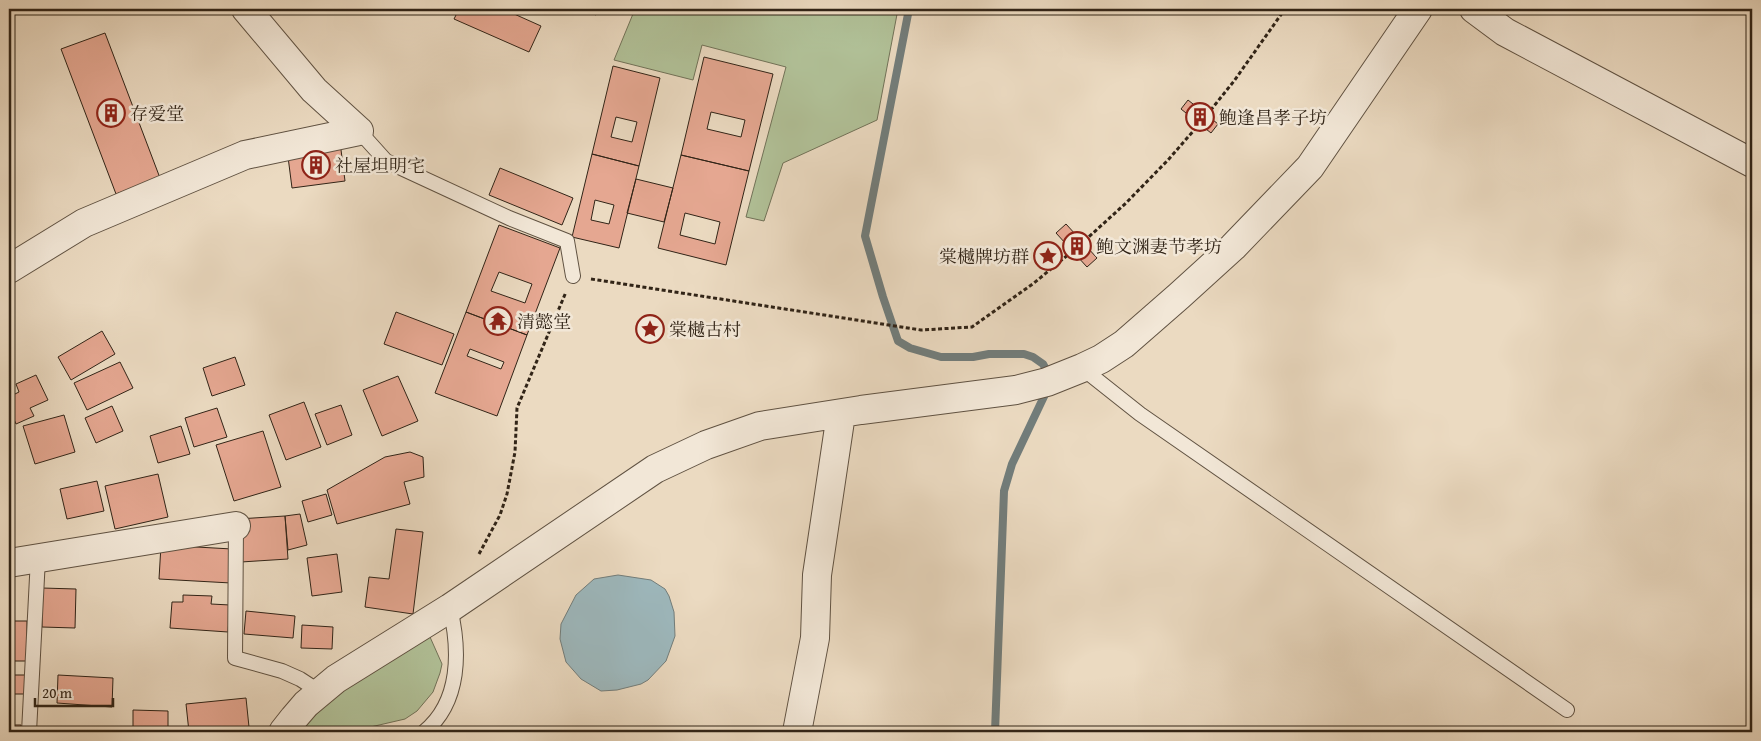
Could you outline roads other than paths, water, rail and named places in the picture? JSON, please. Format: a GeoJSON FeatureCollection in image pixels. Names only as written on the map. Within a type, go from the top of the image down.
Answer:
{"type":"FeatureCollection","features":[{"type":"Feature","properties":{"kind":"street"},"geometry":{"type":"LineString","coordinates":[[246,9],[314,90],[359,131]]}},
{"type":"Feature","properties":{"kind":"street"},"geometry":{"type":"LineString","coordinates":[[283,732],[320,692],[336,679],[450,608],[656,469],[706,445],[760,426],[1016,390],[1047,382],[1082,368],[1124,344],[1232,247],[1310,167],[1418,9]]}},
{"type":"Feature","properties":{"kind":"street"},"geometry":{"type":"LineString","coordinates":[[1474,9],[1505,32],[1752,163]]}},
{"type":"Feature","properties":{"kind":"street"},"geometry":{"type":"LineString","coordinates":[[9,269],[84,223],[245,155],[359,131]]}},
{"type":"Feature","properties":{"kind":"street"},"geometry":{"type":"LineString","coordinates":[[797,732],[815,638],[817,575],[841,414]]}},
{"type":"Feature","properties":{"kind":"street"},"geometry":{"type":"LineString","coordinates":[[9,564],[236,526]]}},
{"type":"Feature","properties":{"kind":"lane"},"geometry":{"type":"LineString","coordinates":[[359,131],[386,161],[509,218],[567,241],[573,276]]}},
{"type":"Feature","properties":{"kind":"lane"},"geometry":{"type":"LineString","coordinates":[[1082,368],[1140,414],[1567,710]]}},
{"type":"Feature","properties":{"kind":"lane"},"geometry":{"type":"LineString","coordinates":[[236,526],[235,658],[300,679],[320,692]]}},
{"type":"Feature","properties":{"kind":"lane"},"geometry":{"type":"LineString","coordinates":[[29,732],[38,558]]}},
{"type":"Feature","properties":{"kind":"lane"},"geometry":{"type":"LineString","coordinates":[[424,732],[432,726],[444,710],[453,688],[455,659],[453,622],[450,608]]}},
{"type":"Feature","properties":{"kind":"water"},"geometry":{"type":"Polygon","coordinates":[[[618,575],[651,580],[665,589],[674,612],[675,636],[666,661],[648,680],[641,684],[617,690],[601,691],[581,679],[566,662],[560,639],[561,624],[576,595],[594,579],[618,575]]]}},
{"type":"Feature","properties":{"kind":"waterway"},"geometry":{"type":"LineString","coordinates":[[909,9],[865,236],[898,341],[910,348],[941,357],[1024,354],[1033,357],[1043,364],[1049,375]]}},
{"type":"Feature","properties":{"kind":"waterway"},"geometry":{"type":"LineString","coordinates":[[995,732],[1004,491],[1012,464],[1048,388]]}},
{"type":"Feature","properties":{"kind":"place","name":"存爱堂"},"geometry":{"type":"Point","coordinates":[111,113]}},
{"type":"Feature","properties":{"kind":"place","name":"鲍逢昌孝子坊"},"geometry":{"type":"Point","coordinates":[1200,117]}},
{"type":"Feature","properties":{"kind":"place","name":"社屋坦明宅"},"geometry":{"type":"Point","coordinates":[316,165]}},
{"type":"Feature","properties":{"kind":"place","name":"鲍文渊妻节孝坊"},"geometry":{"type":"Point","coordinates":[1077,246]}},
{"type":"Feature","properties":{"kind":"place","name":"棠樾牌坊群"},"geometry":{"type":"Point","coordinates":[1048,256]}},
{"type":"Feature","properties":{"kind":"place","name":"清懿堂"},"geometry":{"type":"Point","coordinates":[498,321]}},
{"type":"Feature","properties":{"kind":"place","name":"棠樾古村"},"geometry":{"type":"Point","coordinates":[650,329]}}]}
